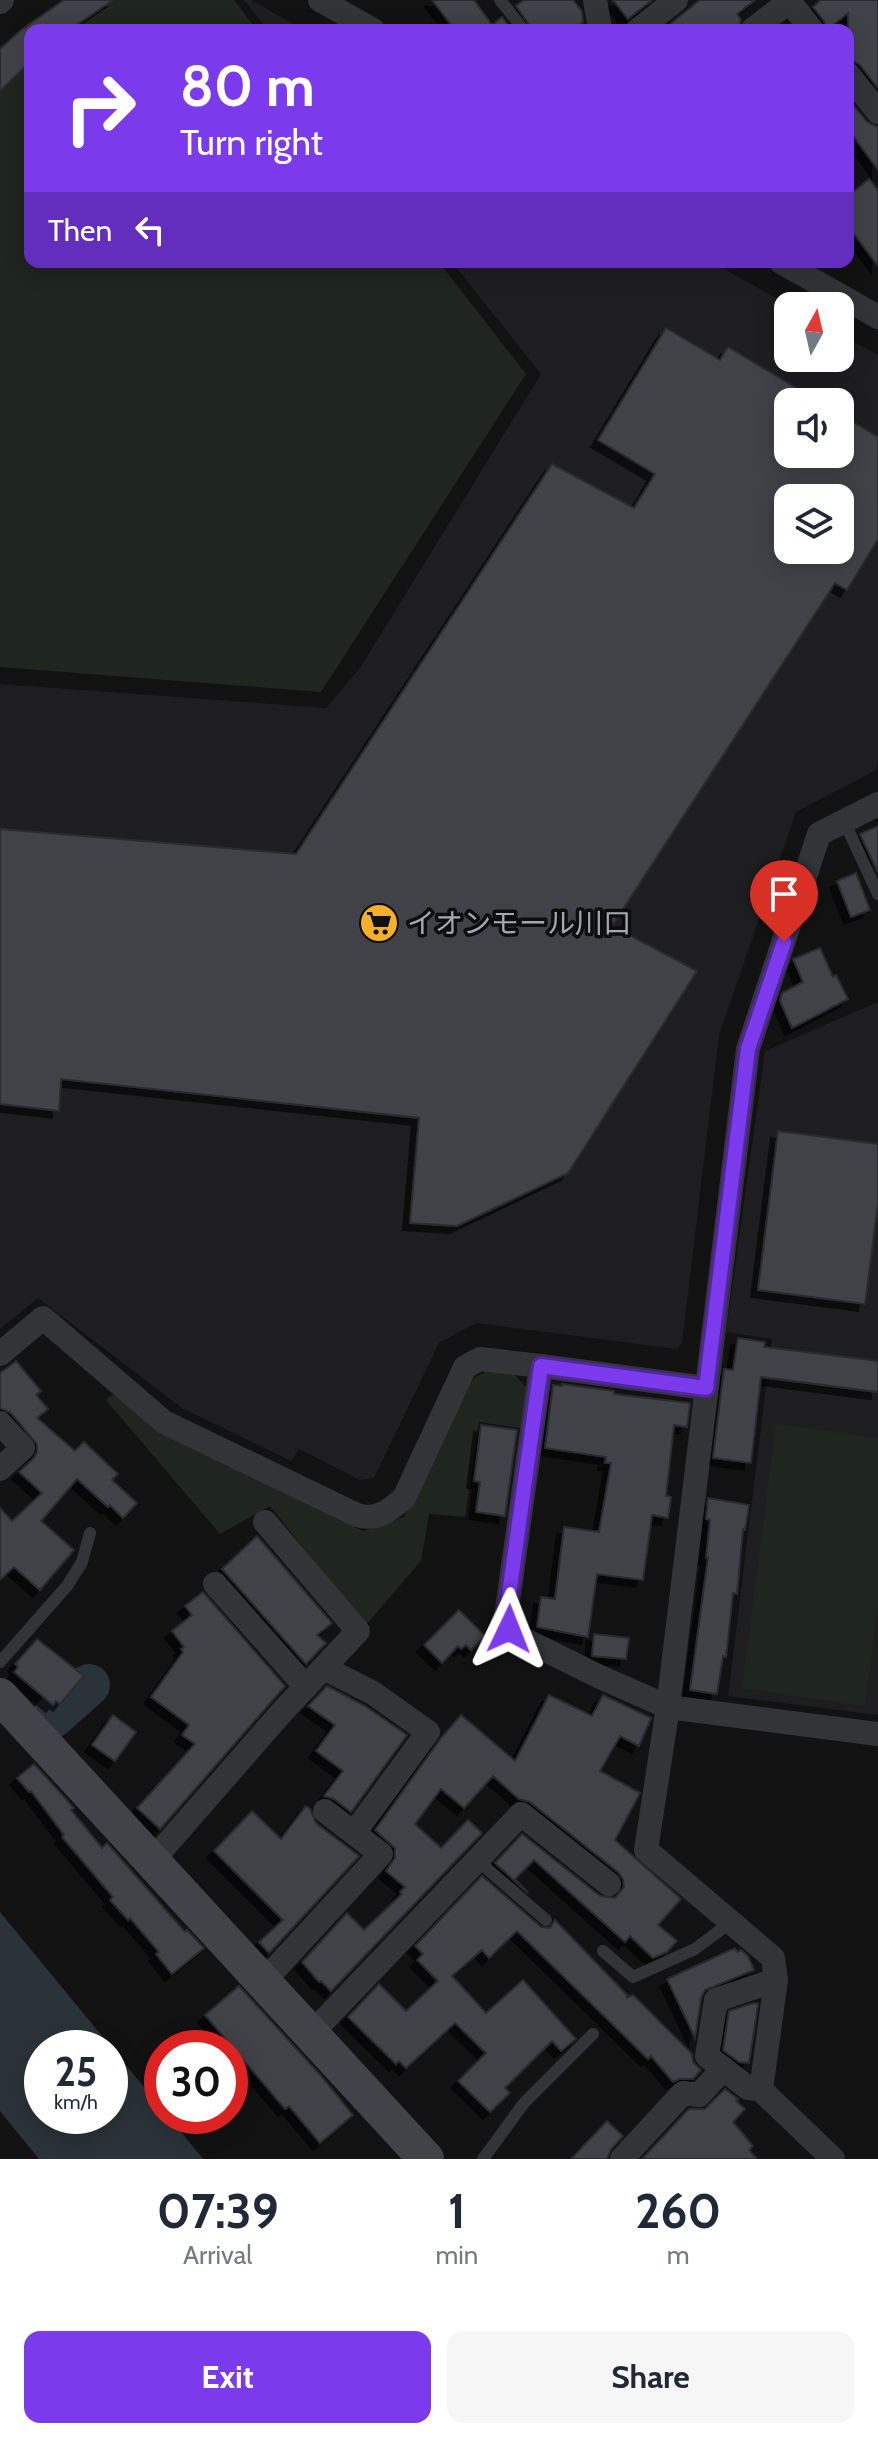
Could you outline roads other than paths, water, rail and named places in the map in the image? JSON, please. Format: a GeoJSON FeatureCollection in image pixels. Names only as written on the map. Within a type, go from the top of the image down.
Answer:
{"type":"FeatureCollection","features":[{"type":"Feature","properties":{"kind":"street"},"geometry":{"type":"LineString","coordinates":[[320,0],[362,24]]}},
{"type":"Feature","properties":{"kind":"street"},"geometry":{"type":"LineString","coordinates":[[595,0],[599,24]]}},
{"type":"Feature","properties":{"kind":"street"},"geometry":{"type":"LineString","coordinates":[[646,24],[676,0]]}},
{"type":"Feature","properties":{"kind":"street"},"geometry":{"type":"LineString","coordinates":[[760,24],[790,1],[807,24]]}},
{"type":"Feature","properties":{"kind":"street"},"geometry":{"type":"LineString","coordinates":[[854,82],[868,102]]}},
{"type":"Feature","properties":{"kind":"street"},"geometry":{"type":"LineString","coordinates":[[792,268],[878,317]]}},
{"type":"Feature","properties":{"kind":"street"},"geometry":{"type":"LineString","coordinates":[[761,2090],[776,1980],[773,1958],[646,1850],[668,1707],[748,1049],[819,834],[878,804]]}},
{"type":"Feature","properties":{"kind":"street"},"geometry":{"type":"LineString","coordinates":[[0,1354],[43,1318],[164,1422],[369,1519],[389,1512],[404,1498],[465,1367],[480,1359],[706,1388]]}},
{"type":"Feature","properties":{"kind":"street"},"geometry":{"type":"LineString","coordinates":[[541,1366],[506,1616],[509,1629],[600,1677],[668,1707],[878,1734]]}},
{"type":"Feature","properties":{"kind":"street"},"geometry":{"type":"LineString","coordinates":[[0,1423],[23,1448],[0,1469]]}},
{"type":"Feature","properties":{"kind":"street"},"geometry":{"type":"LineString","coordinates":[[152,1861],[358,1631],[265,1522]]}},
{"type":"Feature","properties":{"kind":"street"},"geometry":{"type":"LineString","coordinates":[[215,1584],[306,1687]]}},
{"type":"Feature","properties":{"kind":"street"},"geometry":{"type":"LineString","coordinates":[[324,1668],[373,1693],[428,1732],[354,1833]]}},
{"type":"Feature","properties":{"kind":"street"},"geometry":{"type":"LineString","coordinates":[[0,1696],[426,2159]]}},
{"type":"Feature","properties":{"kind":"street"},"geometry":{"type":"LineString","coordinates":[[263,1982],[381,1854],[325,1811]]}},
{"type":"Feature","properties":{"kind":"street"},"geometry":{"type":"LineString","coordinates":[[310,2035],[521,1814],[609,1884]]}},
{"type":"Feature","properties":{"kind":"street"},"geometry":{"type":"LineString","coordinates":[[776,1980],[716,2000],[707,2056],[748,2088],[761,2090],[833,2159]]}},
{"type":"Feature","properties":{"kind":"street"},"geometry":{"type":"LineString","coordinates":[[622,2159],[683,2093],[699,2095],[723,2069]]}},
{"type":"Feature","properties":{"kind":"lane"},"geometry":{"type":"LineString","coordinates":[[500,0],[519,24]]}},
{"type":"Feature","properties":{"kind":"lane"},"geometry":{"type":"LineString","coordinates":[[844,821],[878,894]]}},
{"type":"Feature","properties":{"kind":"lane"},"geometry":{"type":"LineString","coordinates":[[0,1662],[67,1586],[82,1562],[90,1533]]}},
{"type":"Feature","properties":{"kind":"lane"},"geometry":{"type":"LineString","coordinates":[[477,1860],[546,1920]]}},
{"type":"Feature","properties":{"kind":"lane"},"geometry":{"type":"LineString","coordinates":[[603,1951],[633,1977],[695,1949],[731,1922]]}},
{"type":"Feature","properties":{"kind":"lane"},"geometry":{"type":"LineString","coordinates":[[483,2159],[524,2103],[593,2034]]}},
{"type":"Feature","properties":{"kind":"waterway"},"geometry":{"type":"LineString","coordinates":[[53,1717],[89,1685]]}},
{"type":"Feature","properties":{"kind":"place","name":"イオンモール川口"},"geometry":{"type":"Point","coordinates":[379,923]}}]}
